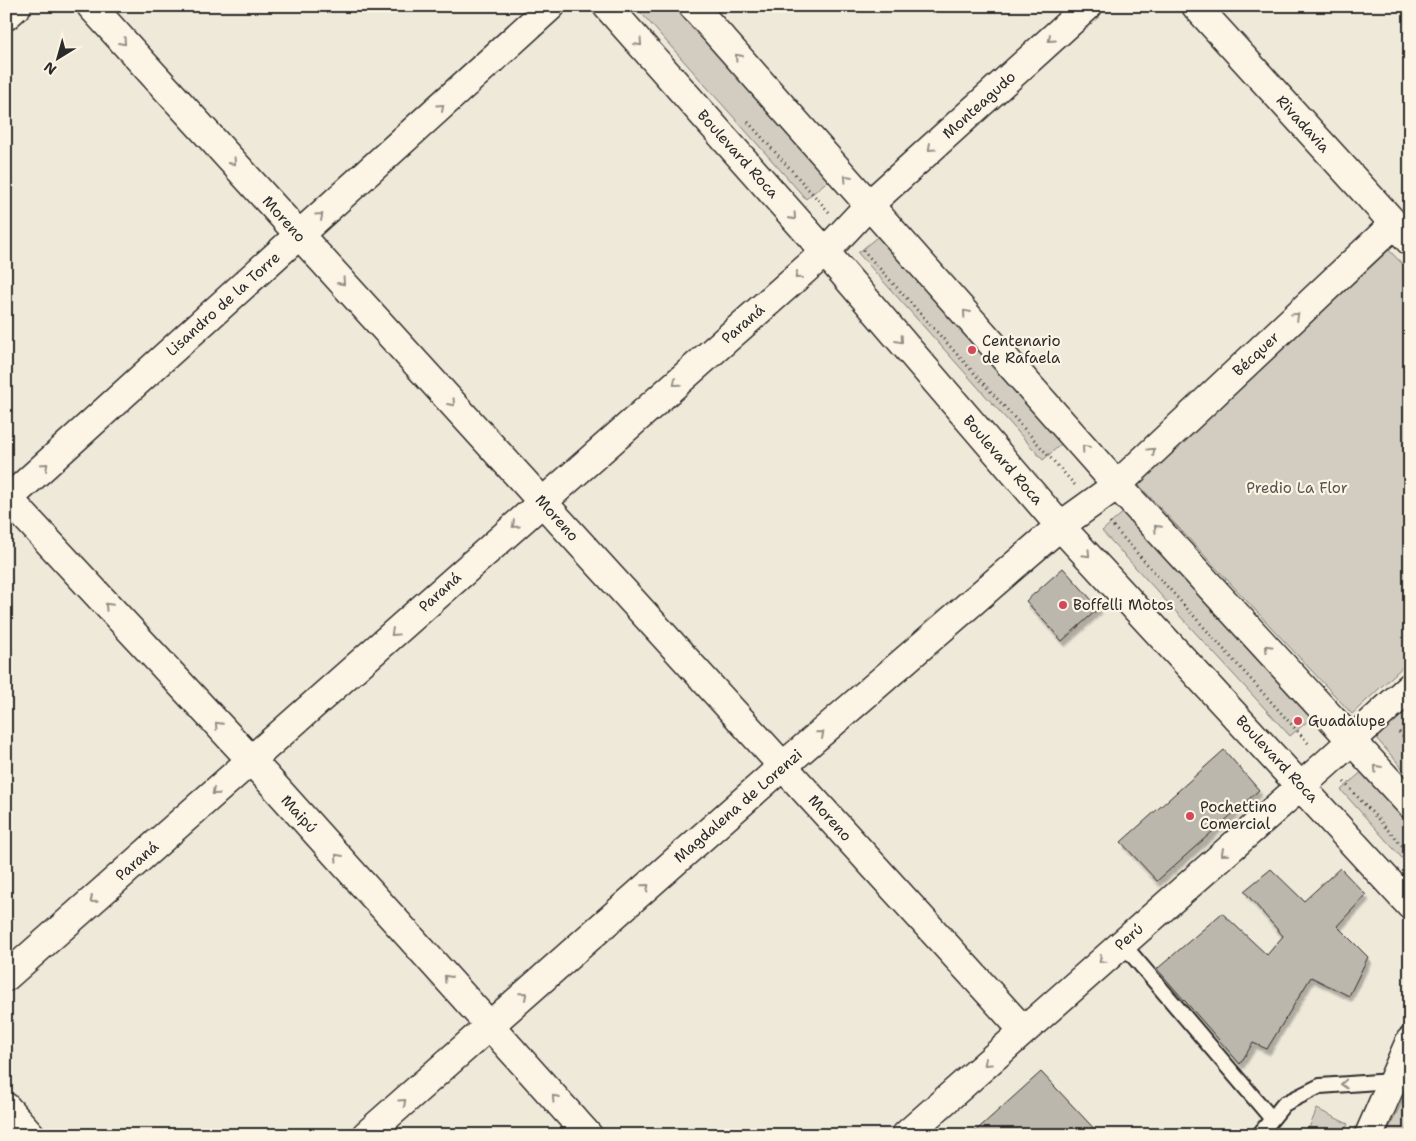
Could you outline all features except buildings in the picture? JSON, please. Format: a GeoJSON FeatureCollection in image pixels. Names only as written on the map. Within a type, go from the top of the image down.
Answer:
{"type":"FeatureCollection","features":[{"type":"Feature","properties":{"kind":"street"},"geometry":{"type":"LineString","coordinates":[[6,16],[17,6]]}},
{"type":"Feature","properties":{"kind":"street","name":"Moreno"},"geometry":{"type":"LineString","coordinates":[[91,6],[1023,1030]]}},
{"type":"Feature","properties":{"kind":"street","name":"Lisandro de la Torre"},"geometry":{"type":"LineString","coordinates":[[7,499],[551,6]]}},
{"type":"Feature","properties":{"kind":"street","name":"Boulevard Roca"},"geometry":{"type":"LineString","coordinates":[[607,6],[825,252],[1060,526],[1302,785],[1410,905]]}},
{"type":"Feature","properties":{"kind":"street"},"geometry":{"type":"LineString","coordinates":[[693,6],[1117,485],[1410,804]]}},
{"type":"Feature","properties":{"kind":"street","name":"Monteagudo"},"geometry":{"type":"LineString","coordinates":[[870,204],[1088,6]]}},
{"type":"Feature","properties":{"kind":"street","name":"Rivadavia"},"geometry":{"type":"LineString","coordinates":[[1196,6],[1402,232]]}},
{"type":"Feature","properties":{"kind":"street","name":"Paraná"},"geometry":{"type":"LineString","coordinates":[[6,977],[825,252],[870,204]]}},
{"type":"Feature","properties":{"kind":"street","name":"Bécquer"},"geometry":{"type":"LineString","coordinates":[[1117,485],[1402,232]]}},
{"type":"Feature","properties":{"kind":"street","name":"Magdalena de Lorenzi"},"geometry":{"type":"LineString","coordinates":[[366,1135],[783,766],[1060,526],[1117,485]]}},
{"type":"Feature","properties":{"kind":"street","name":"Maipú"},"geometry":{"type":"LineString","coordinates":[[7,499],[252,760],[588,1135]]}},
{"type":"Feature","properties":{"kind":"street","name":"Perú"},"geometry":{"type":"LineString","coordinates":[[906,1135],[1353,740],[1410,686]]}},
{"type":"Feature","properties":{"kind":"street"},"geometry":{"type":"LineString","coordinates":[[1369,1135],[1410,1041]]}},
{"type":"Feature","properties":{"kind":"street"},"geometry":{"type":"LineString","coordinates":[[6,1107],[31,1135]]}},
{"type":"Feature","properties":{"kind":"lane"},"geometry":{"type":"LineString","coordinates":[[1122,943],[1272,1119]]}},
{"type":"Feature","properties":{"kind":"lane"},"geometry":{"type":"LineString","coordinates":[[1259,1135],[1284,1104],[1320,1086],[1392,1081]]}},
{"type":"Feature","properties":{"kind":"path"},"geometry":{"type":"LineString","coordinates":[[742,114],[1410,854]]}},
{"type":"Feature","properties":{"kind":"green space"},"geometry":{"type":"Polygon","coordinates":[[[635,6],[678,6],[831,178],[806,199],[635,6]]]}},
{"type":"Feature","properties":{"kind":"green space"},"geometry":{"type":"Polygon","coordinates":[[[883,232],[1067,439],[1043,460],[858,253],[883,232]]]}},
{"type":"Feature","properties":{"kind":"green space","name":"Predio La Flor"},"geometry":{"type":"Polygon","coordinates":[[[1389,250],[1410,272],[1410,660],[1352,714],[1137,483],[1389,250]]]}},
{"type":"Feature","properties":{"kind":"green space"},"geometry":{"type":"Polygon","coordinates":[[[1126,510],[1315,715],[1290,736],[1102,531],[1126,510]]]}},
{"type":"Feature","properties":{"kind":"green space"},"geometry":{"type":"Polygon","coordinates":[[[1410,692],[1410,777],[1377,739],[1383,717],[1410,692]]]}},
{"type":"Feature","properties":{"kind":"green space"},"geometry":{"type":"Polygon","coordinates":[[[1365,769],[1410,819],[1410,867],[1341,790],[1365,769]]]}},
{"type":"Feature","properties":{"kind":"green space"},"geometry":{"type":"Polygon","coordinates":[[[1410,1085],[1410,1122],[1404,1135],[1386,1135],[1410,1085]]]}},
{"type":"Feature","properties":{"kind":"green space"},"geometry":{"type":"Polygon","coordinates":[[[1317,1109],[1348,1124],[1342,1135],[1306,1135],[1317,1109]]]}},
{"type":"Feature","properties":{"kind":"place","name":"Centenario de Rafaela"},"geometry":{"type":"Point","coordinates":[972,350]}},
{"type":"Feature","properties":{"kind":"place","name":"Boffelli Motos"},"geometry":{"type":"Point","coordinates":[1063,605]}},
{"type":"Feature","properties":{"kind":"place","name":"Guadalupe"},"geometry":{"type":"Point","coordinates":[1298,721]}},
{"type":"Feature","properties":{"kind":"place","name":"Pochettino Comercial"},"geometry":{"type":"Point","coordinates":[1190,816]}}]}
